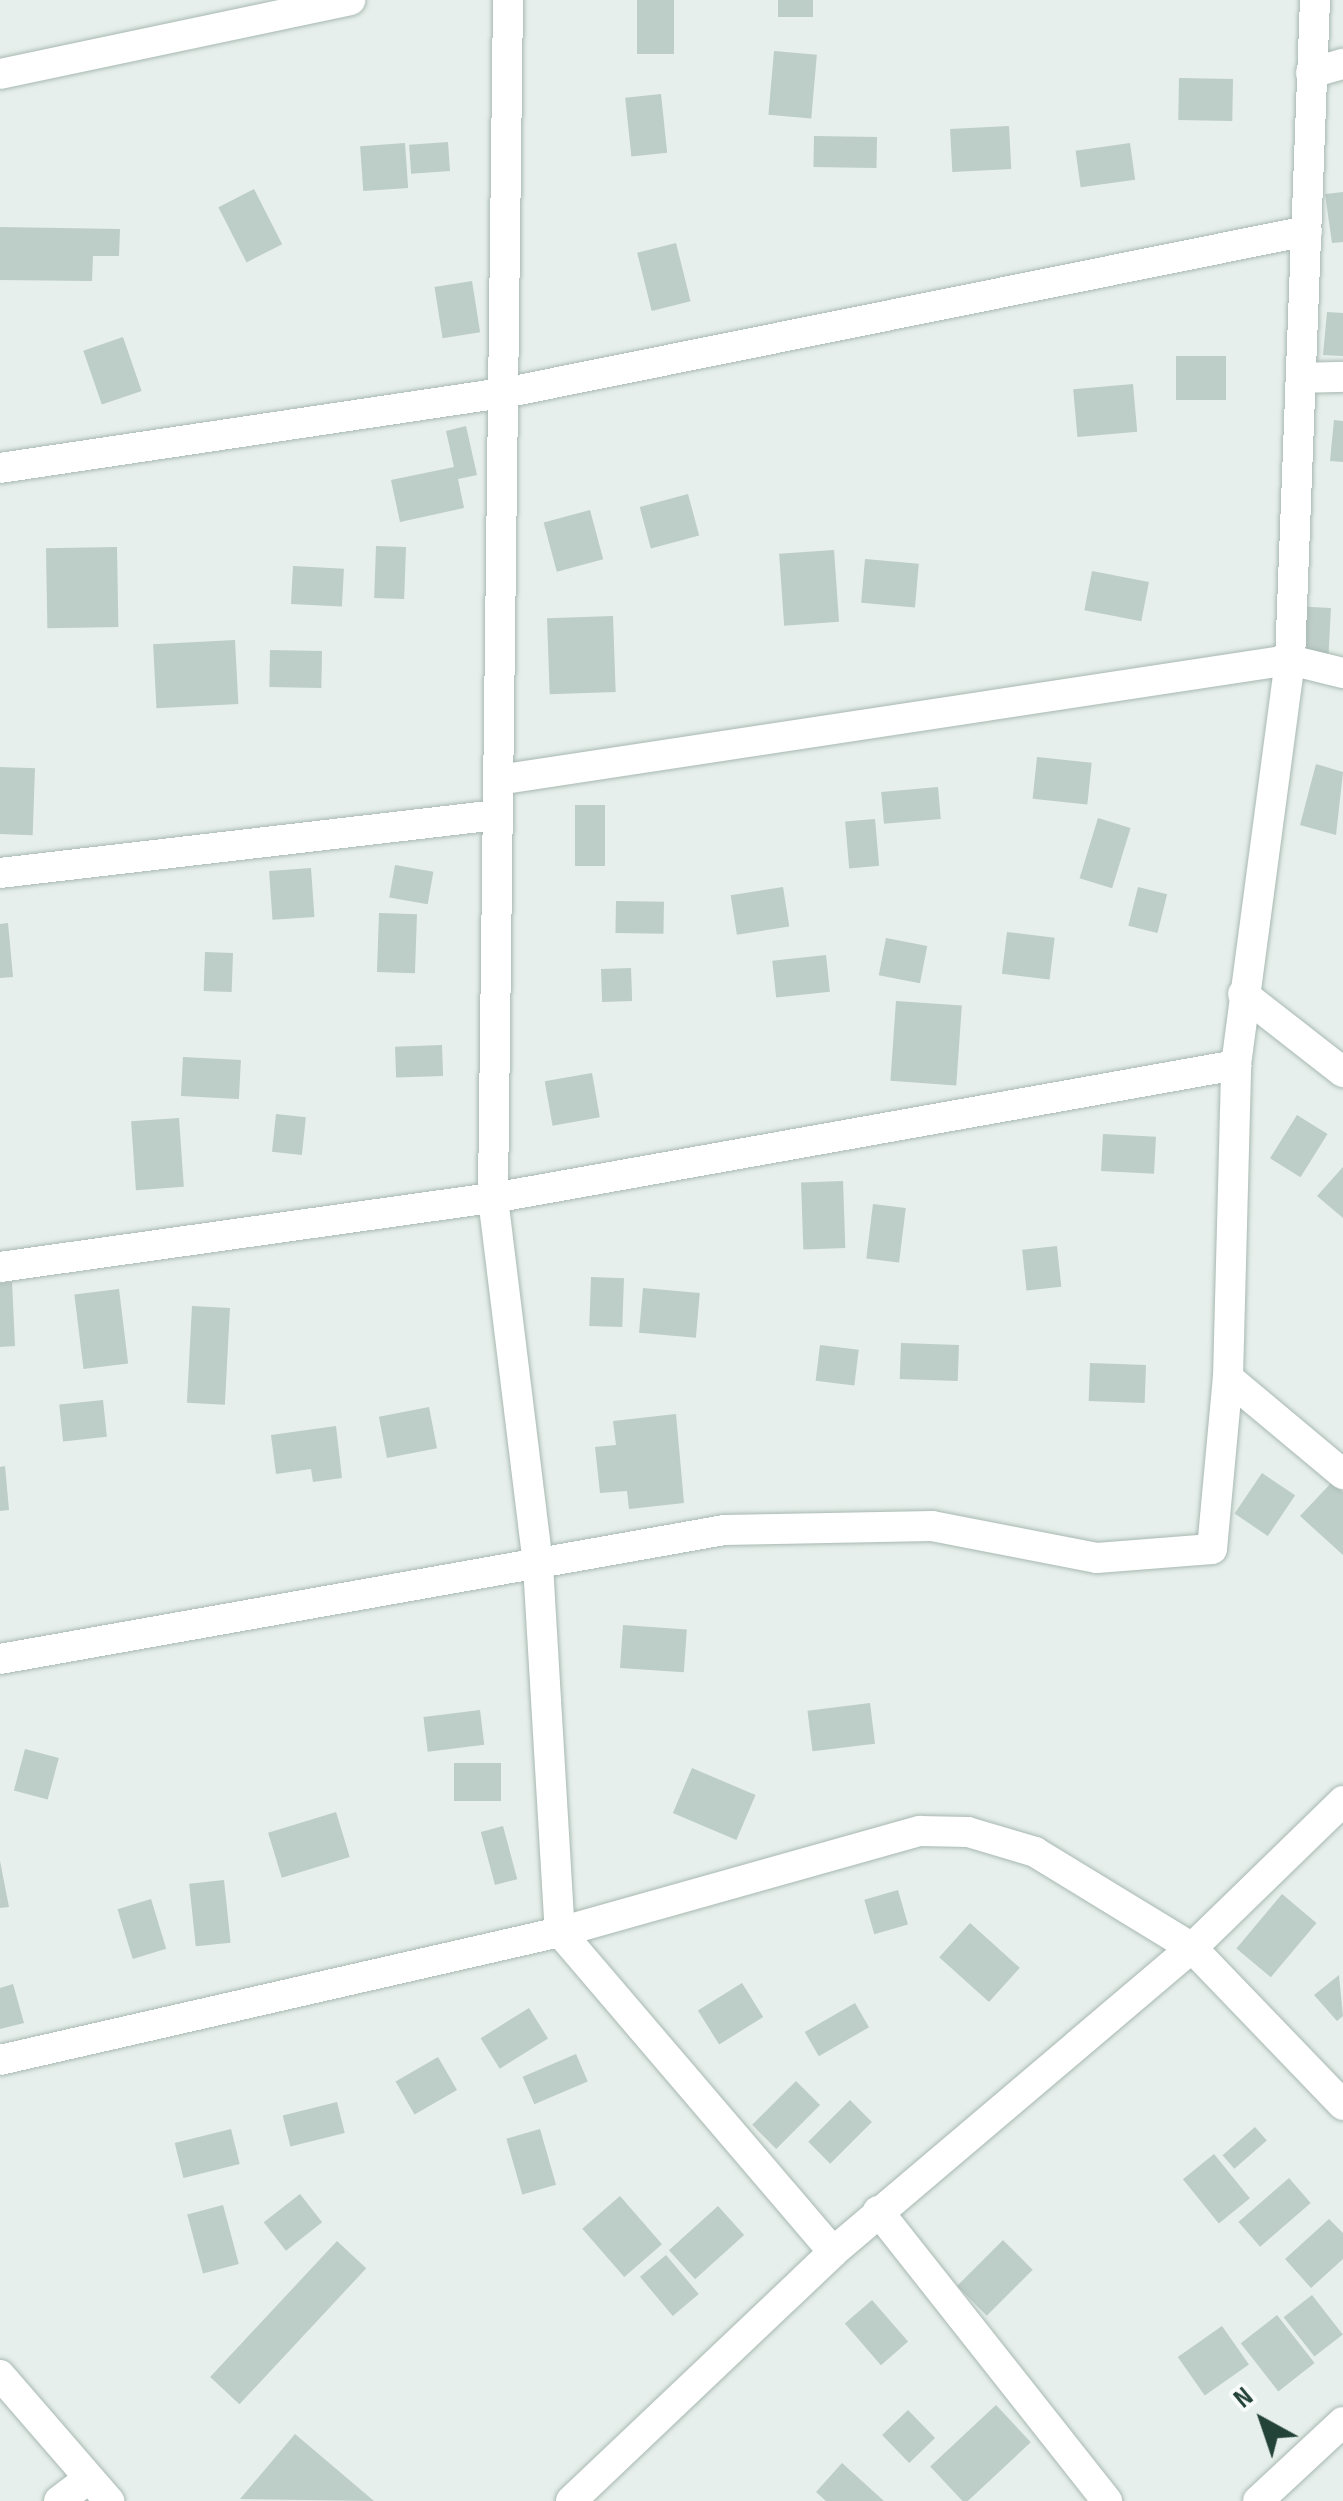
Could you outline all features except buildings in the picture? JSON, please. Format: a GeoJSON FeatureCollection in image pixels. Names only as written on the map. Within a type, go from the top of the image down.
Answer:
{"type":"FeatureCollection","features":[{"type":"Feature","properties":{"kind":"street"},"geometry":{"type":"LineString","coordinates":[[0,74],[350,0]]}},
{"type":"Feature","properties":{"kind":"street"},"geometry":{"type":"LineString","coordinates":[[508,0],[509,392],[497,815],[493,1198],[538,1565],[560,1932],[833,2252]]}},
{"type":"Feature","properties":{"kind":"street"},"geometry":{"type":"LineString","coordinates":[[0,1660],[743,1529],[932,1526],[1096,1558],[1212,1549],[1228,1378],[1236,1065],[1290,660],[1316,0]]}},
{"type":"Feature","properties":{"kind":"street"},"geometry":{"type":"LineString","coordinates":[[1312,74],[1343,64]]}},
{"type":"Feature","properties":{"kind":"street"},"geometry":{"type":"LineString","coordinates":[[0,468],[509,392],[1307,230]]}},
{"type":"Feature","properties":{"kind":"street"},"geometry":{"type":"LineString","coordinates":[[1301,378],[1343,377]]}},
{"type":"Feature","properties":{"kind":"street"},"geometry":{"type":"LineString","coordinates":[[498,780],[1290,660],[1343,673]]}},
{"type":"Feature","properties":{"kind":"street"},"geometry":{"type":"LineString","coordinates":[[0,873],[497,815]]}},
{"type":"Feature","properties":{"kind":"street"},"geometry":{"type":"LineString","coordinates":[[1244,994],[1343,1072]]}},
{"type":"Feature","properties":{"kind":"street"},"geometry":{"type":"LineString","coordinates":[[0,1267],[493,1198],[1236,1065]]}},
{"type":"Feature","properties":{"kind":"street"},"geometry":{"type":"LineString","coordinates":[[1228,1378],[1343,1474]]}},
{"type":"Feature","properties":{"kind":"street"},"geometry":{"type":"LineString","coordinates":[[571,2501],[833,2252],[1192,1948],[1343,1801]]}},
{"type":"Feature","properties":{"kind":"street"},"geometry":{"type":"LineString","coordinates":[[0,2060],[560,1932],[920,1831],[968,1832],[1035,1852],[1192,1948],[1343,2105]]}},
{"type":"Feature","properties":{"kind":"street"},"geometry":{"type":"LineString","coordinates":[[878,2212],[1107,2501]]}},
{"type":"Feature","properties":{"kind":"street"},"geometry":{"type":"LineString","coordinates":[[0,2375],[86,2480],[110,2501]]}},
{"type":"Feature","properties":{"kind":"street"},"geometry":{"type":"LineString","coordinates":[[1258,2501],[1343,2422]]}},
{"type":"Feature","properties":{"kind":"street"},"geometry":{"type":"LineString","coordinates":[[58,2501],[86,2480]]}}]}
